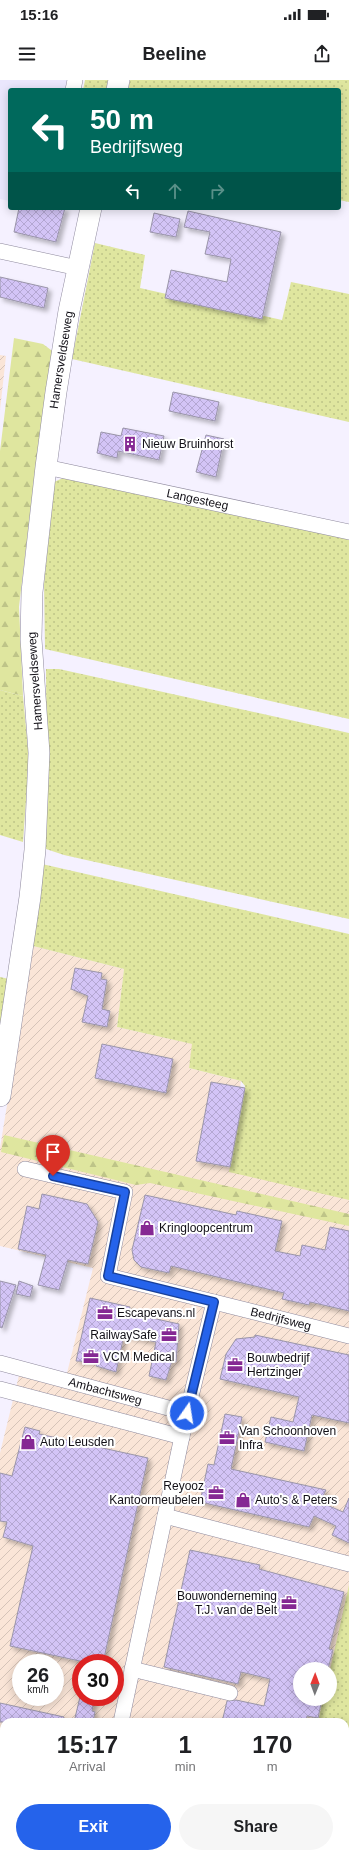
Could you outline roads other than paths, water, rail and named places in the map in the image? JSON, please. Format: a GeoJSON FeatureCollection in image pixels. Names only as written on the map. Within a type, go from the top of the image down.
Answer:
{"type":"FeatureCollection","features":[{"type":"Feature","properties":{"kind":"street","name":"Hamersveldseweg"},"geometry":{"type":"LineString","coordinates":[[0,1096],[29,904],[34,850],[39,753],[32,659],[31,610],[46,468],[56,392],[78,268],[91,210]]}},
{"type":"Feature","properties":{"kind":"street"},"geometry":{"type":"LineString","coordinates":[[0,251],[78,268]]}},
{"type":"Feature","properties":{"kind":"street","name":"Langesteeg"},"geometry":{"type":"LineString","coordinates":[[46,468],[349,532]]}},
{"type":"Feature","properties":{"kind":"street","name":"Bedrijfsweg"},"geometry":{"type":"LineString","coordinates":[[25,1169],[125,1192],[108,1276],[349,1336]]}},
{"type":"Feature","properties":{"kind":"street"},"geometry":{"type":"LineString","coordinates":[[122,1718],[187,1413],[214,1302]]}},
{"type":"Feature","properties":{"kind":"street","name":"Ambachtsweg"},"geometry":{"type":"LineString","coordinates":[[0,1363],[187,1413]]}},
{"type":"Feature","properties":{"kind":"street"},"geometry":{"type":"LineString","coordinates":[[0,1389],[182,1437]]}},
{"type":"Feature","properties":{"kind":"street"},"geometry":{"type":"LineString","coordinates":[[165,1516],[349,1564]]}},
{"type":"Feature","properties":{"kind":"street"},"geometry":{"type":"LineString","coordinates":[[132,1669],[230,1692]]}},
{"type":"Feature","properties":{"kind":"place","name":"Nieuw Bruinhorst"},"geometry":{"type":"Point","coordinates":[130,444]}},
{"type":"Feature","properties":{"kind":"place","name":"Kringloopcentrum"},"geometry":{"type":"Point","coordinates":[147,1228]}},
{"type":"Feature","properties":{"kind":"place","name":"Escapevans.nl"},"geometry":{"type":"Point","coordinates":[105,1313]}},
{"type":"Feature","properties":{"kind":"place","name":"RailwaySafe"},"geometry":{"type":"Point","coordinates":[169,1335]}},
{"type":"Feature","properties":{"kind":"place","name":"VCM Medical"},"geometry":{"type":"Point","coordinates":[91,1357]}},
{"type":"Feature","properties":{"kind":"place","name":"Bouwbedrijf Hertzinger"},"geometry":{"type":"Point","coordinates":[235,1365]}},
{"type":"Feature","properties":{"kind":"place","name":"Van Schoonhoven Infra"},"geometry":{"type":"Point","coordinates":[227,1438]}},
{"type":"Feature","properties":{"kind":"place","name":"Auto Leusden"},"geometry":{"type":"Point","coordinates":[28,1442]}},
{"type":"Feature","properties":{"kind":"place","name":"Reyooz Kantoormeubelen"},"geometry":{"type":"Point","coordinates":[216,1493]}},
{"type":"Feature","properties":{"kind":"place","name":"Auto's & Peters"},"geometry":{"type":"Point","coordinates":[243,1500]}},
{"type":"Feature","properties":{"kind":"place","name":"Bouwonderneming T.J. van de Belt"},"geometry":{"type":"Point","coordinates":[289,1603]}}]}
